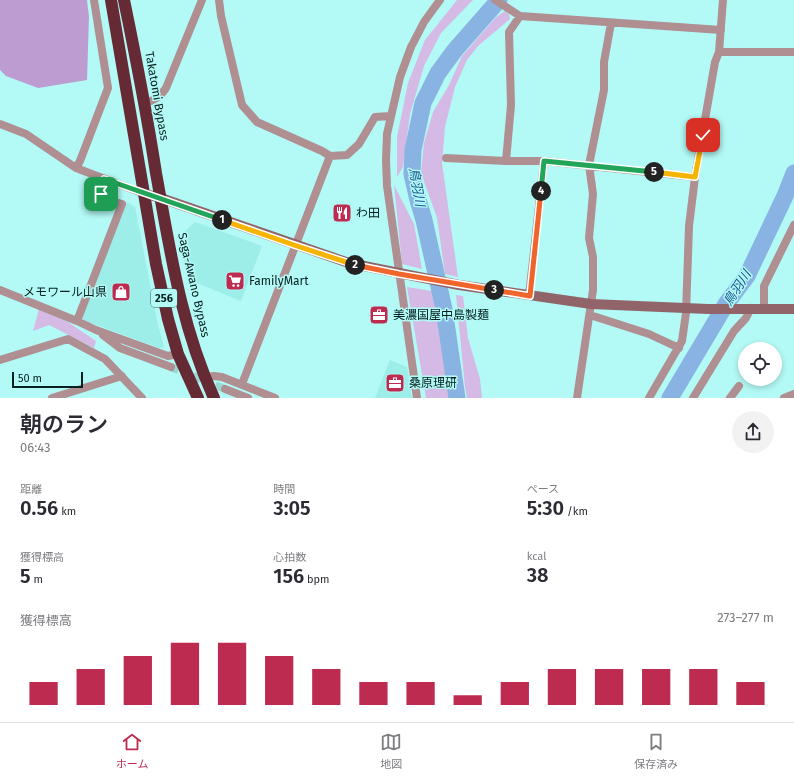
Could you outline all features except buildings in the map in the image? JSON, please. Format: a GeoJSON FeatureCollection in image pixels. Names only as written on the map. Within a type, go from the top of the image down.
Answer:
{"type":"FeatureCollection","features":[{"type":"Feature","properties":{"kind":"highway","name":"256"},"geometry":{"type":"LineString","coordinates":[[111,0],[156,264],[168,319],[178,354],[198,398]]}},
{"type":"Feature","properties":{"kind":"highway","name":"Takatomi Bypass"},"geometry":{"type":"LineString","coordinates":[[124,0],[145,103],[161,198]]}},
{"type":"Feature","properties":{"kind":"highway","name":"Saga-Awano Bypass"},"geometry":{"type":"LineString","coordinates":[[161,198],[177,285],[186,323],[204,377],[214,398]]}},
{"type":"Feature","properties":{"kind":"street"},"geometry":{"type":"LineString","coordinates":[[76,168],[108,88],[99,23],[94,0]]}},
{"type":"Feature","properties":{"kind":"street"},"geometry":{"type":"LineString","coordinates":[[145,103],[154,101],[166,88],[202,0]]}},
{"type":"Feature","properties":{"kind":"street"},"geometry":{"type":"LineString","coordinates":[[219,0],[242,105],[257,122],[330,156],[348,155],[359,144],[375,117],[390,116]]}},
{"type":"Feature","properties":{"kind":"street"},"geometry":{"type":"LineString","coordinates":[[417,398],[402,275],[387,186],[387,138],[390,116],[400,77],[411,47],[424,22],[440,0]]}},
{"type":"Feature","properties":{"kind":"street"},"geometry":{"type":"LineString","coordinates":[[495,0],[520,16],[721,30]]}},
{"type":"Feature","properties":{"kind":"street"},"geometry":{"type":"LineString","coordinates":[[649,398],[682,341],[686,308],[689,226],[695,177],[715,62],[719,52],[723,0]]}},
{"type":"Feature","properties":{"kind":"street"},"geometry":{"type":"LineString","coordinates":[[506,161],[511,105],[509,32],[520,16]]}},
{"type":"Feature","properties":{"kind":"street"},"geometry":{"type":"LineString","coordinates":[[577,398],[591,304],[593,257],[589,238],[593,194],[589,165],[604,90],[604,62],[611,22]]}},
{"type":"Feature","properties":{"kind":"street"},"geometry":{"type":"LineString","coordinates":[[719,52],[794,52]]}},
{"type":"Feature","properties":{"kind":"street"},"geometry":{"type":"LineString","coordinates":[[0,124],[26,134],[76,168],[145,194],[161,198],[348,263],[402,275],[459,285],[591,304],[708,309],[794,308]]}},
{"type":"Feature","properties":{"kind":"street"},"geometry":{"type":"LineString","coordinates":[[242,384],[330,156]]}},
{"type":"Feature","properties":{"kind":"street"},"geometry":{"type":"LineString","coordinates":[[446,158],[544,161],[695,177]]}},
{"type":"Feature","properties":{"kind":"street"},"geometry":{"type":"LineString","coordinates":[[530,296],[544,161]]}},
{"type":"Feature","properties":{"kind":"street"},"geometry":{"type":"LineString","coordinates":[[77,321],[122,204],[103,197],[99,191],[104,179]]}},
{"type":"Feature","properties":{"kind":"street"},"geometry":{"type":"LineString","coordinates":[[764,308],[764,286],[794,225]]}},
{"type":"Feature","properties":{"kind":"street"},"geometry":{"type":"LineString","coordinates":[[0,290],[96,330],[168,356],[178,354]]}},
{"type":"Feature","properties":{"kind":"street"},"geometry":{"type":"LineString","coordinates":[[693,398],[734,332],[746,318],[748,308]]}},
{"type":"Feature","properties":{"kind":"street"},"geometry":{"type":"LineString","coordinates":[[590,315],[649,334],[679,348]]}},
{"type":"Feature","properties":{"kind":"street"},"geometry":{"type":"LineString","coordinates":[[96,330],[120,348],[171,368]]}},
{"type":"Feature","properties":{"kind":"street"},"geometry":{"type":"LineString","coordinates":[[0,360],[68,339],[105,359],[142,398]]}},
{"type":"Feature","properties":{"kind":"street"},"geometry":{"type":"LineString","coordinates":[[52,398],[122,376]]}},
{"type":"Feature","properties":{"kind":"street"},"geometry":{"type":"LineString","coordinates":[[204,377],[222,377],[275,398]]}},
{"type":"Feature","properties":{"kind":"street"},"geometry":{"type":"LineString","coordinates":[[730,398],[739,386]]}},
{"type":"Feature","properties":{"kind":"street"},"geometry":{"type":"LineString","coordinates":[[225,389],[248,398]]}},
{"type":"Feature","properties":{"kind":"street"},"geometry":{"type":"LineString","coordinates":[[784,398],[794,394]]}},
{"type":"Feature","properties":{"kind":"shaded area"},"geometry":{"type":"Polygon","coordinates":[[[0,0],[87,0],[89,17],[87,80],[38,88],[6,76],[0,70],[0,0]]]}},
{"type":"Feature","properties":{"kind":"shaded area"},"geometry":{"type":"Polygon","coordinates":[[[457,0],[473,0],[441,33],[424,66],[410,114],[403,167],[397,177],[397,137],[408,83],[425,40],[457,0]]]}},
{"type":"Feature","properties":{"kind":"shaded area"},"geometry":{"type":"Polygon","coordinates":[[[505,11],[509,14],[510,19],[478,46],[467,60],[455,87],[445,127],[442,163],[458,277],[445,274],[437,218],[421,173],[424,143],[433,112],[449,85],[462,56],[496,17],[505,11]]]}},
{"type":"Feature","properties":{"kind":"shaded area"},"geometry":{"type":"Polygon","coordinates":[[[394,185],[414,224],[422,269],[402,264],[394,185]]]}},
{"type":"Feature","properties":{"kind":"shaded area","name":"メモワール山県"},"geometry":{"type":"Polygon","coordinates":[[[127,202],[135,207],[158,325],[164,347],[159,348],[83,320],[82,311],[127,202]]]}},
{"type":"Feature","properties":{"kind":"shaded area"},"geometry":{"type":"Polygon","coordinates":[[[195,222],[262,246],[241,301],[187,279],[180,236],[195,222]]]}},
{"type":"Feature","properties":{"kind":"shaded area"},"geometry":{"type":"Polygon","coordinates":[[[407,287],[432,291],[439,308],[449,398],[426,398],[407,287]]]}},
{"type":"Feature","properties":{"kind":"shaded area"},"geometry":{"type":"Polygon","coordinates":[[[456,295],[463,296],[468,338],[480,379],[482,398],[467,398],[456,295]]]}},
{"type":"Feature","properties":{"kind":"shaded area"},"geometry":{"type":"Polygon","coordinates":[[[39,309],[68,322],[96,341],[94,348],[49,325],[33,331],[39,309]]]}},
{"type":"Feature","properties":{"kind":"shaded area","name":"桑原理研"},"geometry":{"type":"Polygon","coordinates":[[[390,360],[407,367],[412,398],[375,398],[390,360]]]}},
{"type":"Feature","properties":{"kind":"waterway","name":"鳥羽川"},"geometry":{"type":"LineString","coordinates":[[457,398],[444,309],[412,174],[413,150],[423,103],[438,73],[455,50],[499,0]]}},
{"type":"Feature","properties":{"kind":"waterway","name":"鳥羽川"},"geometry":{"type":"LineString","coordinates":[[670,398],[726,304],[747,276],[785,196],[794,173]]}},
{"type":"Feature","properties":{"kind":"tunnel"},"geometry":{"type":"LineString","coordinates":[[171,367],[225,389]]}},
{"type":"Feature","properties":{"kind":"place","name":"わ田"},"geometry":{"type":"Point","coordinates":[342,213]}},
{"type":"Feature","properties":{"kind":"place","name":"FamilyMart"},"geometry":{"type":"Point","coordinates":[235,281]}},
{"type":"Feature","properties":{"kind":"place","name":"メモワール山県"},"geometry":{"type":"Point","coordinates":[121,292]}},
{"type":"Feature","properties":{"kind":"place","name":"美濃国屋中島製麺"},"geometry":{"type":"Point","coordinates":[379,315]}},
{"type":"Feature","properties":{"kind":"place","name":"桑原理研"},"geometry":{"type":"Point","coordinates":[395,383]}},
{"type":"Feature","properties":{"kind":"route"},"geometry":{"type":"LineString","coordinates":[[101,194],[99,191],[104,179],[348,263],[459,285],[530,296],[544,161],[695,177],[703,135]]}}]}
